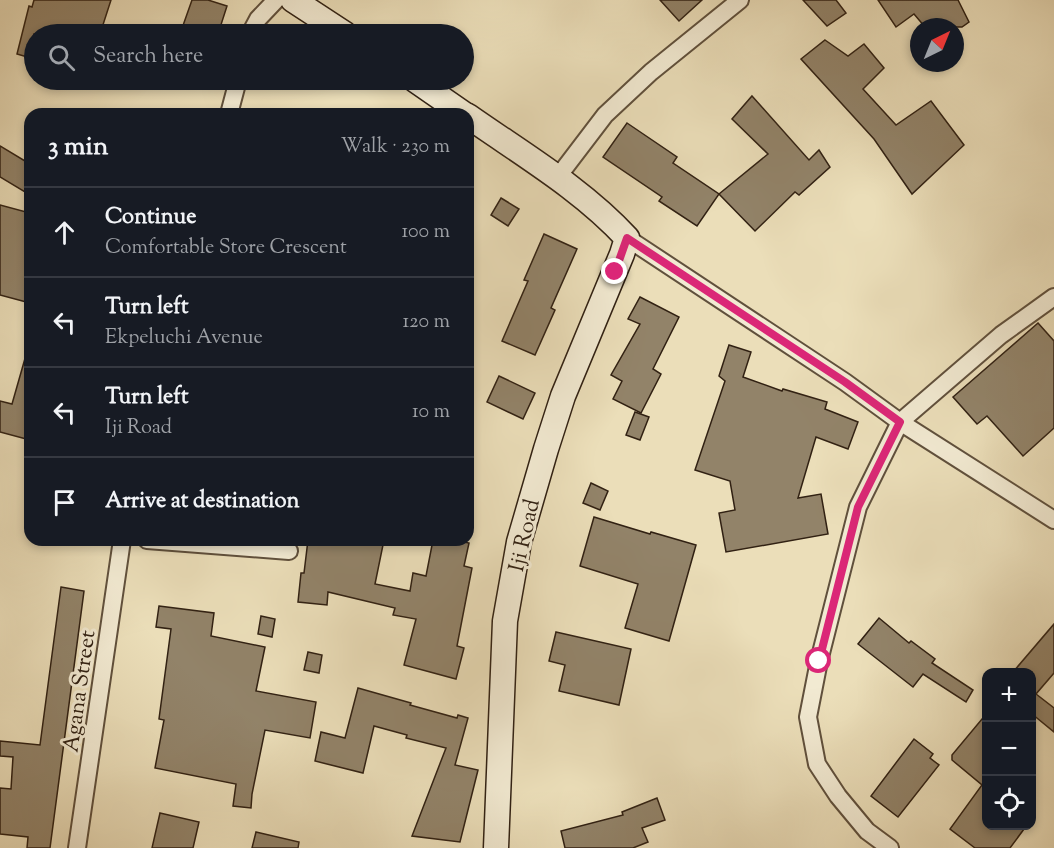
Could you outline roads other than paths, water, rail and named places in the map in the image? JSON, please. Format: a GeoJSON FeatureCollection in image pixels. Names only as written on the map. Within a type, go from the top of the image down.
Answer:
{"type":"FeatureCollection","features":[{"type":"Feature","properties":{"kind":"street"},"geometry":{"type":"LineString","coordinates":[[255,24],[276,0]]}},
{"type":"Feature","properties":{"kind":"street"},"geometry":{"type":"LineString","coordinates":[[293,0],[330,24]]}},
{"type":"Feature","properties":{"kind":"street"},"geometry":{"type":"LineString","coordinates":[[557,178],[605,115],[651,72],[740,0]]}},
{"type":"Feature","properties":{"kind":"street"},"geometry":{"type":"LineString","coordinates":[[231,108],[235,90]]}},
{"type":"Feature","properties":{"kind":"street"},"geometry":{"type":"LineString","coordinates":[[430,90],[456,108]]}},
{"type":"Feature","properties":{"kind":"street"},"geometry":{"type":"LineString","coordinates":[[474,121],[557,178],[615,225],[627,238],[845,382],[900,422],[1054,520]]}},
{"type":"Feature","properties":{"kind":"street","name":"Iji Road"},"geometry":{"type":"LineString","coordinates":[[496,848],[505,621],[519,542],[563,396],[619,263],[627,238]]}},
{"type":"Feature","properties":{"kind":"street"},"geometry":{"type":"LineString","coordinates":[[890,848],[867,831],[837,796],[817,764],[808,717],[819,661],[858,507],[900,422],[1001,336],[1054,297]]}},
{"type":"Feature","properties":{"kind":"street","name":"Agana Street"},"geometry":{"type":"LineString","coordinates":[[77,848],[121,546]]}},
{"type":"Feature","properties":{"kind":"street"},"geometry":{"type":"LineString","coordinates":[[224,546],[289,551]]}}]}
